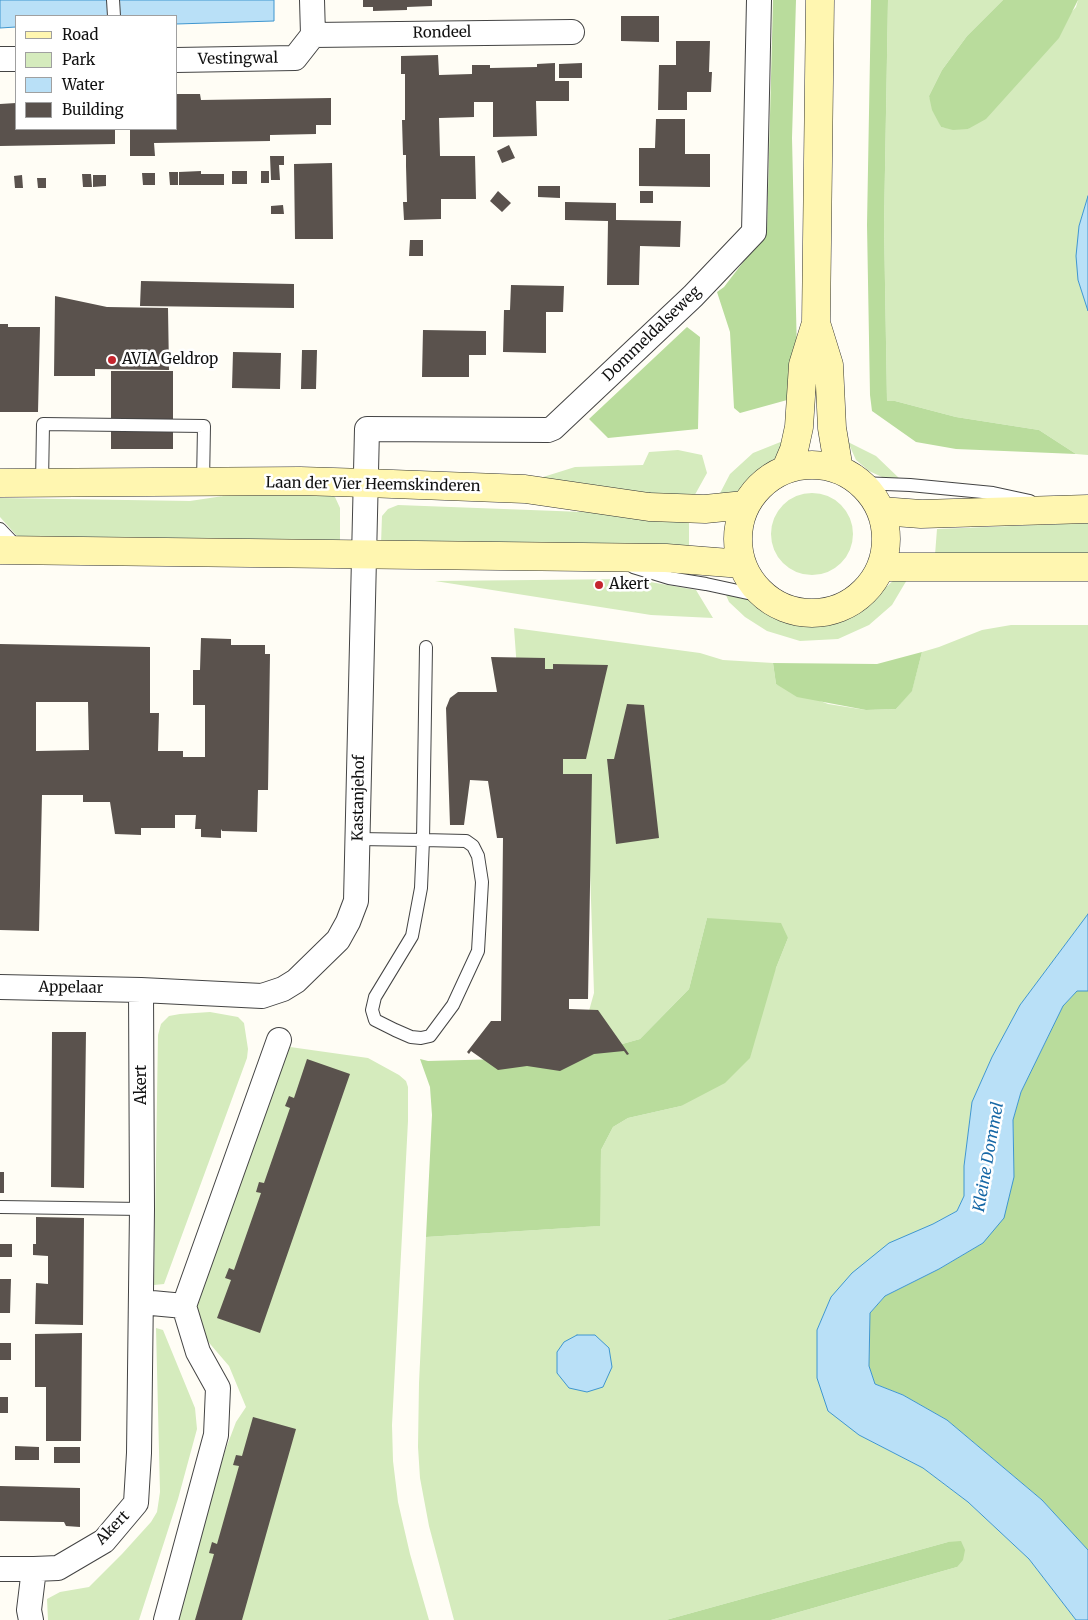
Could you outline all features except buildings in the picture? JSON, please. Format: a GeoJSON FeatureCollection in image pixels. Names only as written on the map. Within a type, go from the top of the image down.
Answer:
{"type":"FeatureCollection","features":[{"type":"Feature","properties":{"kind":"main road"},"geometry":{"type":"LineString","coordinates":[[786,469],[794,450],[799,427],[803,365],[816,323],[820,0]]}},
{"type":"Feature","properties":{"kind":"main road"},"geometry":{"type":"LineString","coordinates":[[816,323],[829,365],[832,428],[850,477]]}},
{"type":"Feature","properties":{"kind":"main road"},"geometry":{"type":"LineString","coordinates":[[815,465],[850,477],[871,494],[881,511],[886,535],[885,550],[881,567],[874,580],[863,593],[849,603],[834,610],[806,613],[786,608],[766,597],[751,582],[742,564],[738,550],[739,522],[745,505],[761,485],[786,469],[815,465]]}},
{"type":"Feature","properties":{"kind":"main road","name":"Laan der Vier Heemskinderen"},"geometry":{"type":"LineString","coordinates":[[0,483],[366,482],[525,489],[649,507],[705,510],[745,505]]}},
{"type":"Feature","properties":{"kind":"main road"},"geometry":{"type":"LineString","coordinates":[[881,511],[921,514],[1078,509]]}},
{"type":"Feature","properties":{"kind":"main road"},"geometry":{"type":"LineString","coordinates":[[10,550],[364,556],[666,558],[742,564]]}},
{"type":"Feature","properties":{"kind":"main road"},"geometry":{"type":"LineString","coordinates":[[881,567],[1078,566]]}},
{"type":"Feature","properties":{"kind":"street"},"geometry":{"type":"LineString","coordinates":[[312,0],[313,34]]}},
{"type":"Feature","properties":{"kind":"street","name":"Dommeldalseweg"},"geometry":{"type":"LineString","coordinates":[[366,482],[367,429],[548,430],[553,428],[693,296],[754,232],[759,0]]}},
{"type":"Feature","properties":{"kind":"street","name":"Rondeel"},"geometry":{"type":"LineString","coordinates":[[313,34],[572,32]]}},
{"type":"Feature","properties":{"kind":"street","name":"Vestingwal"},"geometry":{"type":"LineString","coordinates":[[178,60],[295,58],[313,34]]}},
{"type":"Feature","properties":{"kind":"street"},"geometry":{"type":"LineString","coordinates":[[0,59],[15,59]]}},
{"type":"Feature","properties":{"kind":"street","name":"Kastanjehof"},"geometry":{"type":"LineString","coordinates":[[141,990],[262,996],[283,989],[296,981],[338,940],[348,922],[356,900],[366,482]]}},
{"type":"Feature","properties":{"kind":"street","name":"Appelaar"},"geometry":{"type":"LineString","coordinates":[[0,987],[141,990]]}},
{"type":"Feature","properties":{"kind":"street","name":"Akert"},"geometry":{"type":"LineString","coordinates":[[0,1569],[58,1568],[104,1541],[136,1503],[139,1453],[142,1209],[141,990]]}},
{"type":"Feature","properties":{"kind":"street"},"geometry":{"type":"LineString","coordinates":[[166,1620],[216,1435],[218,1388],[198,1352],[184,1306],[279,1040]]}},
{"type":"Feature","properties":{"kind":"street"},"geometry":{"type":"LineString","coordinates":[[141,1302],[184,1306]]}},
{"type":"Feature","properties":{"kind":"street"},"geometry":{"type":"LineString","coordinates":[[30,1620],[29,1610],[34,1569]]}},
{"type":"Feature","properties":{"kind":"lane"},"geometry":{"type":"LineString","coordinates":[[113,0],[114,15]]}},
{"type":"Feature","properties":{"kind":"lane"},"geometry":{"type":"LineString","coordinates":[[42,484],[43,424],[204,426],[203,482]]}},
{"type":"Feature","properties":{"kind":"lane"},"geometry":{"type":"LineString","coordinates":[[850,477],[993,493],[1078,509]]}},
{"type":"Feature","properties":{"kind":"lane"},"geometry":{"type":"LineString","coordinates":[[0,528],[10,550]]}},
{"type":"Feature","properties":{"kind":"lane"},"geometry":{"type":"LineString","coordinates":[[605,558],[670,578],[766,597]]}},
{"type":"Feature","properties":{"kind":"lane"},"geometry":{"type":"LineString","coordinates":[[358,838],[423,840],[466,841],[473,846],[478,856],[482,882],[478,951],[453,1006],[430,1036],[421,1038],[411,1037],[375,1020],[372,1010],[375,997],[412,936],[421,888],[423,840],[426,647]]}},
{"type":"Feature","properties":{"kind":"lane"},"geometry":{"type":"LineString","coordinates":[[0,1207],[142,1209]]}},
{"type":"Feature","properties":{"kind":"green space"},"geometry":{"type":"Polygon","coordinates":[[[773,0],[796,0],[792,138],[798,397],[740,413],[734,408],[730,332],[717,292],[724,287],[767,231],[773,0]]]}},
{"type":"Feature","properties":{"kind":"green space"},"geometry":{"type":"Polygon","coordinates":[[[871,0],[888,0],[884,225],[887,401],[895,401],[956,417],[1039,430],[1076,454],[956,449],[916,442],[872,411],[870,395],[867,225],[871,0]]]}},
{"type":"Feature","properties":{"kind":"green space"},"geometry":{"type":"Polygon","coordinates":[[[888,0],[1003,0],[967,36],[942,70],[929,96],[941,127],[968,129],[1076,7],[1078,0],[1088,0],[1088,196],[1079,226],[1078,280],[1088,311],[1088,455],[1076,454],[1039,430],[956,417],[895,401],[887,401],[884,225],[888,0]]]}},
{"type":"Feature","properties":{"kind":"green space"},"geometry":{"type":"Polygon","coordinates":[[[1003,0],[1078,0],[1059,38],[986,119],[968,129],[953,130],[941,127],[932,110],[929,96],[942,70],[967,36],[1003,0]]]}},
{"type":"Feature","properties":{"kind":"green space"},"geometry":{"type":"Polygon","coordinates":[[[687,327],[700,337],[698,429],[608,438],[589,419],[687,327]]]}},
{"type":"Feature","properties":{"kind":"green space"},"geometry":{"type":"Polygon","coordinates":[[[783,441],[778,456],[755,475],[742,491],[717,499],[730,474],[753,453],[783,441]]]}},
{"type":"Feature","properties":{"kind":"green space"},"geometry":{"type":"Polygon","coordinates":[[[848,442],[876,456],[900,479],[882,477],[869,471],[856,460],[848,442]]]}},
{"type":"Feature","properties":{"kind":"green space"},"geometry":{"type":"Polygon","coordinates":[[[678,450],[702,455],[707,473],[692,500],[540,478],[575,467],[643,465],[649,452],[678,450]]]}},
{"type":"Feature","properties":{"kind":"green space"},"geometry":{"type":"Polygon","coordinates":[[[263,490],[326,491],[335,497],[340,508],[340,544],[28,540],[16,535],[0,517],[0,498],[190,501],[263,490]]]}},
{"type":"Feature","properties":{"kind":"green space"},"geometry":{"type":"Polygon","coordinates":[[[812,493],[828,496],[841,505],[850,518],[853,534],[850,550],[841,563],[828,572],[812,575],[796,572],[783,563],[774,550],[771,534],[774,518],[783,505],[796,496],[812,493]]]}},
{"type":"Feature","properties":{"kind":"green space"},"geometry":{"type":"Polygon","coordinates":[[[398,505],[689,516],[689,549],[381,544],[382,516],[388,509],[398,505]]]}},
{"type":"Feature","properties":{"kind":"green space"},"geometry":{"type":"Polygon","coordinates":[[[1088,523],[1088,561],[935,555],[937,529],[1088,523]]]}},
{"type":"Feature","properties":{"kind":"green space"},"geometry":{"type":"Polygon","coordinates":[[[911,573],[892,605],[869,625],[838,639],[800,641],[767,631],[745,617],[729,602],[726,595],[751,600],[779,615],[800,622],[828,622],[863,608],[895,579],[911,573]]]}},
{"type":"Feature","properties":{"kind":"green space"},"geometry":{"type":"Polygon","coordinates":[[[633,579],[696,590],[713,618],[651,615],[435,581],[633,579]]]}},
{"type":"Feature","properties":{"kind":"green space"},"geometry":{"type":"Polygon","coordinates":[[[1011,625],[1088,625],[1088,914],[1020,1005],[992,1057],[972,1102],[964,1166],[964,1196],[957,1211],[933,1224],[831,1297],[817,1330],[817,1378],[859,1435],[923,1468],[968,1502],[1029,1559],[1076,1620],[771,1620],[957,1567],[948,1542],[666,1620],[454,1620],[429,1526],[420,1478],[418,1447],[419,1383],[426,1237],[599,1226],[601,1150],[613,1127],[628,1118],[681,1106],[776,968],[788,938],[707,918],[689,989],[640,1039],[576,1057],[594,993],[587,776],[559,777],[518,683],[514,628],[700,653],[723,660],[773,663],[776,684],[828,704],[866,710],[896,709],[912,690],[922,652],[982,630],[1011,625]]]}},
{"type":"Feature","properties":{"kind":"green space"},"geometry":{"type":"Polygon","coordinates":[[[922,652],[912,691],[896,709],[866,710],[797,697],[776,684],[773,663],[877,664],[922,652]]]}},
{"type":"Feature","properties":{"kind":"green space"},"geometry":{"type":"Polygon","coordinates":[[[707,918],[781,923],[788,938],[776,968],[750,1058],[725,1083],[681,1106],[628,1118],[613,1127],[601,1150],[600,1226],[426,1237],[432,1115],[430,1087],[420,1059],[428,1061],[576,1057],[640,1039],[689,989],[707,918]]]}},
{"type":"Feature","properties":{"kind":"green space"},"geometry":{"type":"Polygon","coordinates":[[[1077,991],[1088,991],[1088,1550],[1042,1500],[947,1420],[903,1395],[875,1384],[869,1367],[870,1313],[885,1296],[939,1269],[983,1243],[1014,1177],[1013,1120],[1021,1092],[1063,1006],[1077,991]]]}},
{"type":"Feature","properties":{"kind":"green space"},"geometry":{"type":"Polygon","coordinates":[[[210,1012],[238,1017],[244,1023],[248,1049],[247,1058],[164,1284],[154,1285],[158,1035],[161,1024],[169,1016],[210,1012]]]}},
{"type":"Feature","properties":{"kind":"green space"},"geometry":{"type":"Polygon","coordinates":[[[283,1046],[368,1058],[399,1075],[406,1081],[408,1087],[408,1121],[392,1425],[393,1461],[398,1502],[410,1554],[429,1620],[175,1620],[225,1451],[236,1422],[246,1407],[229,1366],[193,1324],[195,1299],[283,1046]]]}},
{"type":"Feature","properties":{"kind":"green space"},"geometry":{"type":"Polygon","coordinates":[[[156,1328],[163,1330],[195,1408],[197,1429],[178,1499],[139,1620],[48,1620],[47,1599],[60,1592],[89,1587],[122,1554],[151,1522],[157,1512],[160,1492],[156,1328]]]}},
{"type":"Feature","properties":{"kind":"green space"},"geometry":{"type":"Polygon","coordinates":[[[961,1541],[965,1550],[963,1560],[957,1567],[771,1620],[666,1620],[948,1542],[961,1541]]]}},
{"type":"Feature","properties":{"kind":"water"},"geometry":{"type":"Polygon","coordinates":[[[0,0],[274,0],[274,21],[178,24],[178,15],[15,15],[15,27],[0,28],[0,0]]]}},
{"type":"Feature","properties":{"kind":"water"},"geometry":{"type":"Polygon","coordinates":[[[1088,196],[1088,311],[1078,280],[1076,256],[1079,226],[1088,196]]]}},
{"type":"Feature","properties":{"kind":"water","name":"Kleine Dommel"},"geometry":{"type":"Polygon","coordinates":[[[1088,914],[1088,991],[1077,991],[1063,1006],[1021,1092],[1013,1120],[1014,1177],[1004,1218],[983,1243],[939,1269],[885,1296],[870,1313],[869,1366],[875,1384],[903,1395],[947,1420],[1042,1500],[1088,1550],[1088,1620],[1076,1620],[1029,1559],[968,1502],[923,1468],[859,1435],[828,1411],[817,1378],[817,1330],[831,1297],[852,1273],[889,1243],[933,1224],[957,1211],[964,1196],[964,1166],[972,1102],[992,1057],[1020,1005],[1088,914]]]}},
{"type":"Feature","properties":{"kind":"water"},"geometry":{"type":"Polygon","coordinates":[[[577,1335],[595,1335],[609,1348],[612,1367],[603,1387],[587,1392],[569,1388],[557,1373],[557,1352],[564,1342],[577,1335]]]}},
{"type":"Feature","properties":{"kind":"place","name":"AVIA Geldrop"},"geometry":{"type":"Point","coordinates":[112,360]}},
{"type":"Feature","properties":{"kind":"place","name":"Akert"},"geometry":{"type":"Point","coordinates":[599,585]}}]}
